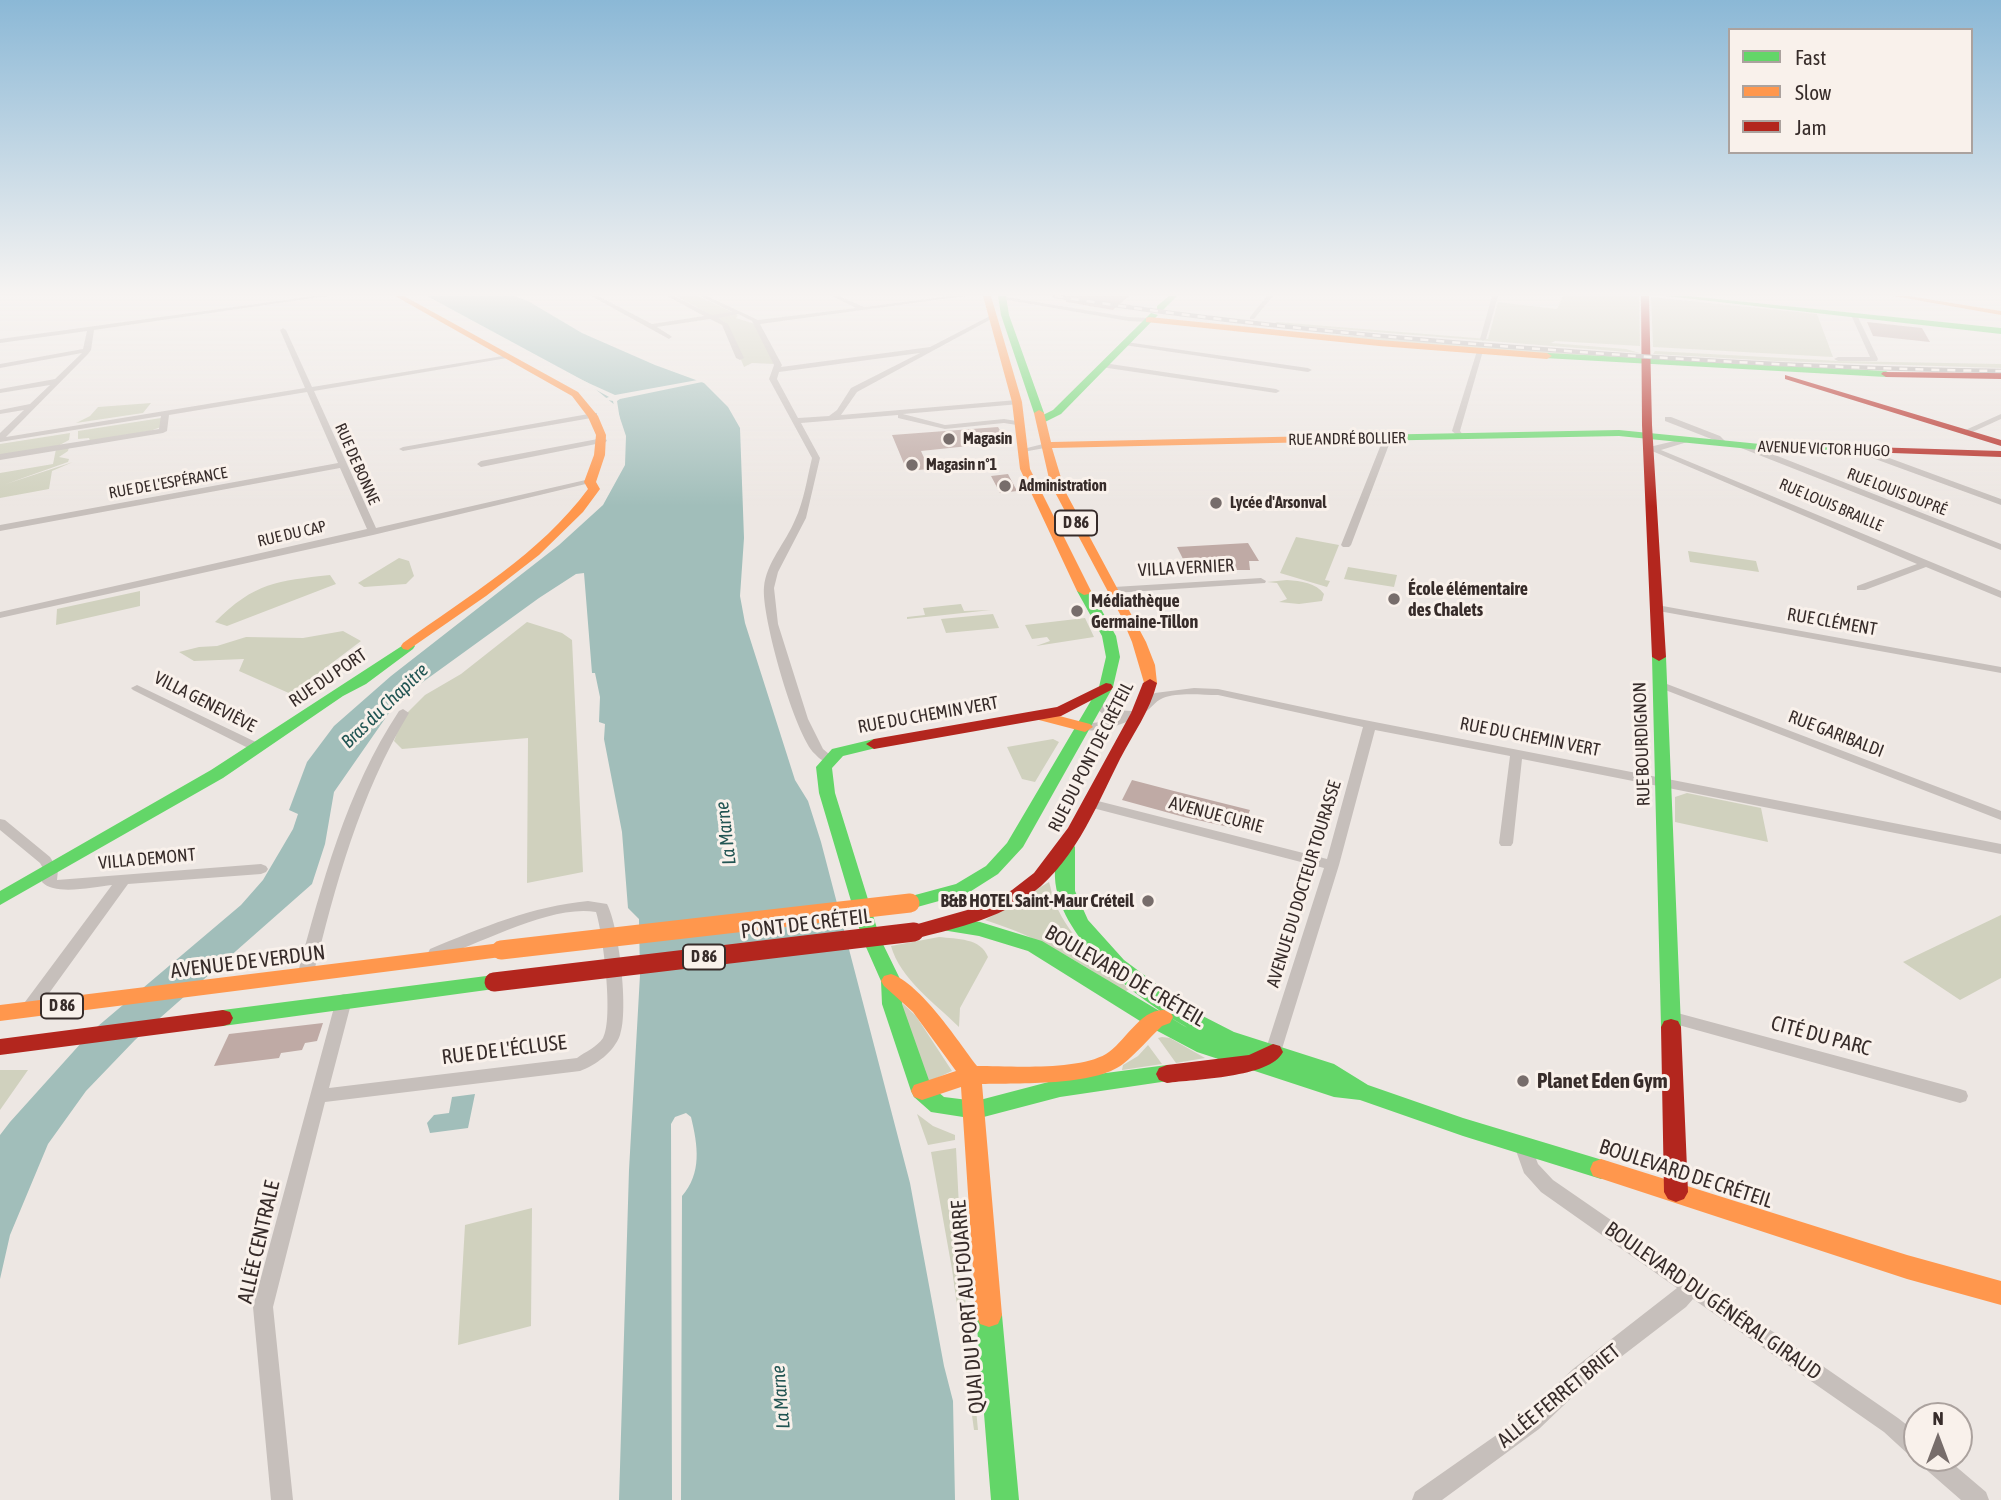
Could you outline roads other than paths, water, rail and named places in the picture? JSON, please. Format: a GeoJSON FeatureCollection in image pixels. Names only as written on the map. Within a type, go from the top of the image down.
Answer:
{"type":"FeatureCollection","features":[{"type":"Feature","properties":{"kind":"street"},"geometry":{"type":"LineString","coordinates":[[0,439],[73,366]]}},
{"type":"Feature","properties":{"kind":"street","name":"RUE DE BONNE"},"geometry":{"type":"LineString","coordinates":[[300,366],[373,532]]}},
{"type":"Feature","properties":{"kind":"street"},"geometry":{"type":"LineString","coordinates":[[0,439],[455,366]]}},
{"type":"Feature","properties":{"kind":"street"},"geometry":{"type":"LineString","coordinates":[[526,366],[575,394],[594,415],[603,440],[602,454],[590,482]]}},
{"type":"Feature","properties":{"kind":"street"},"geometry":{"type":"LineString","coordinates":[[778,366],[773,379],[814,452],[816,462],[801,518],[773,572],[769,587],[773,624],[802,719],[818,751],[829,759],[824,767],[826,792],[871,938],[891,981],[892,1004],[922,1090],[939,1107],[976,1110],[1060,1088],[1253,1063],[1273,1052]]}},
{"type":"Feature","properties":{"kind":"street"},"geometry":{"type":"LineString","coordinates":[[776,370],[803,366]]}},
{"type":"Feature","properties":{"kind":"street"},"geometry":{"type":"LineString","coordinates":[[834,416],[840,412],[854,390],[901,366]]}},
{"type":"Feature","properties":{"kind":"street","name":"RUE DU PONT DE CRÉTEIL"},"geometry":{"type":"LineString","coordinates":[[910,903],[962,889],[992,870],[1014,847],[1085,727],[1106,687],[1112,668],[1113,646],[1076,577],[1025,469],[1010,366]]}},
{"type":"Feature","properties":{"kind":"street","name":"RUE DU PONT DE CRÉTEIL"},"geometry":{"type":"LineString","coordinates":[[914,932],[949,925],[995,908],[1033,886],[1066,847],[1139,712],[1151,683],[1139,640],[1057,488],[1041,420],[1022,366]]}},
{"type":"Feature","properties":{"kind":"street"},"geometry":{"type":"LineString","coordinates":[[1041,420],[1057,412],[1103,366]]}},
{"type":"Feature","properties":{"kind":"street"},"geometry":{"type":"LineString","coordinates":[[1111,366],[1276,391]]}},
{"type":"Feature","properties":{"kind":"street"},"geometry":{"type":"LineString","coordinates":[[1280,366],[1308,370]]}},
{"type":"Feature","properties":{"kind":"street"},"geometry":{"type":"LineString","coordinates":[[1460,436],[1456,431],[1475,366]]}},
{"type":"Feature","properties":{"kind":"street","name":"RUE BOURDIGNON"},"geometry":{"type":"LineString","coordinates":[[1647,366],[1676,1192]]}},
{"type":"Feature","properties":{"kind":"street"},"geometry":{"type":"LineString","coordinates":[[1704,366],[2001,376]]}},
{"type":"Feature","properties":{"kind":"street"},"geometry":{"type":"LineString","coordinates":[[1762,369],[2001,443]]}},
{"type":"Feature","properties":{"kind":"street"},"geometry":{"type":"LineString","coordinates":[[0,391],[58,381]]}},
{"type":"Feature","properties":{"kind":"street"},"geometry":{"type":"LineString","coordinates":[[795,421],[1017,402]]}},
{"type":"Feature","properties":{"kind":"street"},"geometry":{"type":"LineString","coordinates":[[0,412],[33,406]]}},
{"type":"Feature","properties":{"kind":"street"},"geometry":{"type":"LineString","coordinates":[[0,457],[61,447],[74,442],[85,443],[163,430],[165,414]]}},
{"type":"Feature","properties":{"kind":"street"},"geometry":{"type":"LineString","coordinates":[[894,414],[936,426],[1004,421],[1020,424]]}},
{"type":"Feature","properties":{"kind":"street"},"geometry":{"type":"LineString","coordinates":[[402,449],[594,415]]}},
{"type":"Feature","properties":{"kind":"street"},"geometry":{"type":"LineString","coordinates":[[1965,432],[2001,416]]}},
{"type":"Feature","properties":{"kind":"street"},"geometry":{"type":"LineString","coordinates":[[1668,419],[1717,438],[1724,444]]}},
{"type":"Feature","properties":{"kind":"street","name":"RUE ANDRÉ BOLLIER"},"geometry":{"type":"LineString","coordinates":[[1047,445],[1619,433],[1651,444]]}},
{"type":"Feature","properties":{"kind":"street"},"geometry":{"type":"LineString","coordinates":[[1346,545],[1386,442],[1383,438]]}},
{"type":"Feature","properties":{"kind":"street"},"geometry":{"type":"LineString","coordinates":[[481,464],[603,440]]}},
{"type":"Feature","properties":{"kind":"street","name":"AVENUE VICTOR HUGO"},"geometry":{"type":"LineString","coordinates":[[1651,444],[1690,440],[1744,446],[2001,454]]}},
{"type":"Feature","properties":{"kind":"street","name":"RUE LOUIS BRAILLE"},"geometry":{"type":"LineString","coordinates":[[1651,444],[2001,594]]}},
{"type":"Feature","properties":{"kind":"street"},"geometry":{"type":"LineString","coordinates":[[1023,450],[1047,445]]}},
{"type":"Feature","properties":{"kind":"street","name":"RUE LOUIS DUPRÉ"},"geometry":{"type":"LineString","coordinates":[[1744,446],[2001,547]]}},
{"type":"Feature","properties":{"kind":"street"},"geometry":{"type":"LineString","coordinates":[[1859,450],[2001,502]]}},
{"type":"Feature","properties":{"kind":"street","name":"RUE DE L'ESPÉRANCE"},"geometry":{"type":"LineString","coordinates":[[0,528],[342,465]]}},
{"type":"Feature","properties":{"kind":"street","name":"RUE DU CAP"},"geometry":{"type":"LineString","coordinates":[[0,615],[590,482]]}},
{"type":"Feature","properties":{"kind":"street","name":"RUE DU PORT"},"geometry":{"type":"LineString","coordinates":[[0,899],[258,748],[338,693],[361,681],[533,552],[585,504],[594,489],[590,482]]}},
{"type":"Feature","properties":{"kind":"street"},"geometry":{"type":"LineString","coordinates":[[1861,588],[1928,563]]}},
{"type":"Feature","properties":{"kind":"street","name":"VILLA VERNIER"},"geometry":{"type":"LineString","coordinates":[[1114,590],[1261,581]]}},
{"type":"Feature","properties":{"kind":"street","name":"RUE CLÉMENT"},"geometry":{"type":"LineString","coordinates":[[1657,608],[2001,670]]}},
{"type":"Feature","properties":{"kind":"street","name":"RUE GARIBALDI"},"geometry":{"type":"LineString","coordinates":[[1659,684],[2001,816]]}},
{"type":"Feature","properties":{"kind":"street","name":"RUE DU CHEMIN VERT"},"geometry":{"type":"LineString","coordinates":[[829,759],[838,752],[886,741],[1037,716],[1074,706],[1106,687]]}},
{"type":"Feature","properties":{"kind":"street","name":"VILLA GENEVIÈVE"},"geometry":{"type":"LineString","coordinates":[[137,688],[258,748]]}},
{"type":"Feature","properties":{"kind":"street","name":"RUE DU CHEMIN VERT"},"geometry":{"type":"LineString","coordinates":[[1037,716],[1085,727],[1103,726],[1139,712],[1159,695],[1194,691],[1218,692],[1370,725],[1995,848]]}},
{"type":"Feature","properties":{"kind":"street"},"geometry":{"type":"LineString","coordinates":[[1097,704],[1103,710],[1114,714],[1139,712]]}},
{"type":"Feature","properties":{"kind":"street"},"geometry":{"type":"LineString","coordinates":[[305,976],[355,807],[373,762],[404,713]]}},
{"type":"Feature","properties":{"kind":"street","name":"AVENUE DU DOCTEUR TOURASSE"},"geometry":{"type":"LineString","coordinates":[[1273,1052],[1332,865],[1370,725]]}},
{"type":"Feature","properties":{"kind":"street"},"geometry":{"type":"LineString","coordinates":[[1506,843],[1516,754]]}},
{"type":"Feature","properties":{"kind":"street","name":"AVENUE CURIE"},"geometry":{"type":"LineString","coordinates":[[1090,803],[1332,865]]}},
{"type":"Feature","properties":{"kind":"street"},"geometry":{"type":"LineString","coordinates":[[0,823],[45,860],[51,870]]}},
{"type":"Feature","properties":{"kind":"street","name":"BOULEVARD DE CRÉTEIL"},"geometry":{"type":"LineString","coordinates":[[1066,847],[1064,885],[1079,921],[1112,960],[1179,1010],[1217,1034],[1338,1073],[1360,1091]]}},
{"type":"Feature","properties":{"kind":"street"},"geometry":{"type":"LineString","coordinates":[[1995,848],[2001,858]]}},
{"type":"Feature","properties":{"kind":"street","name":"VILLA DEMONT"},"geometry":{"type":"LineString","coordinates":[[51,870],[48,882],[56,885],[122,882],[261,869]]}},
{"type":"Feature","properties":{"kind":"street"},"geometry":{"type":"LineString","coordinates":[[28,1010],[122,882]]}},
{"type":"Feature","properties":{"kind":"street","name":"PONT DE CRÉTEIL"},"geometry":{"type":"LineString","coordinates":[[500,950],[910,903]]}},
{"type":"Feature","properties":{"kind":"street","name":"RUE DE L'ÉCLUSE"},"geometry":{"type":"LineString","coordinates":[[320,1096],[580,1064],[603,1050],[616,1027],[606,918],[601,908],[590,904],[566,907],[466,940],[419,960]]}},
{"type":"Feature","properties":{"kind":"street","name":"BOULEVARD DE CRÉTEIL"},"geometry":{"type":"LineString","coordinates":[[949,925],[980,929],[1035,946],[1155,1020],[1203,1045],[1253,1063],[1334,1088],[1360,1091],[1463,1127],[1907,1267],[2001,1293]]}},
{"type":"Feature","properties":{"kind":"street","name":"PONT DE CRÉTEIL"},"geometry":{"type":"LineString","coordinates":[[344,1000],[914,932]]}},
{"type":"Feature","properties":{"kind":"street","name":"AVENUE DE VERDUN"},"geometry":{"type":"LineString","coordinates":[[0,1013],[500,950]]}},
{"type":"Feature","properties":{"kind":"street"},"geometry":{"type":"LineString","coordinates":[[891,981],[920,1007],[971,1075]]}},
{"type":"Feature","properties":{"kind":"street","name":"D 86"},"geometry":{"type":"LineString","coordinates":[[0,1046],[344,1000]]}},
{"type":"Feature","properties":{"kind":"street","name":"ALLÉE CENTRALE"},"geometry":{"type":"LineString","coordinates":[[282,1500],[263,1307],[344,1000]]}},
{"type":"Feature","properties":{"kind":"street"},"geometry":{"type":"LineString","coordinates":[[922,1090],[971,1075],[1055,1073],[1089,1068],[1113,1060],[1155,1020],[1179,1010]]}},
{"type":"Feature","properties":{"kind":"street","name":"CITÉ DU PARC"},"geometry":{"type":"LineString","coordinates":[[1670,1017],[1960,1096]]}},
{"type":"Feature","properties":{"kind":"street","name":"QUAI DU PORT AU FOUARRE"},"geometry":{"type":"LineString","coordinates":[[971,1075],[976,1110],[984,1264],[1005,1500]]}},
{"type":"Feature","properties":{"kind":"street","name":"BOULEVARD DU GÉNÉRAL GIRAUD"},"geometry":{"type":"LineString","coordinates":[[1523,1145],[1530,1168],[1548,1186],[1903,1435]]}},
{"type":"Feature","properties":{"kind":"street","name":"ALLÉE FERRET BRIET"},"geometry":{"type":"LineString","coordinates":[[1423,1500],[1532,1422],[1580,1376],[1679,1300],[1691,1286]]}},
{"type":"Feature","properties":{"kind":"street"},"geometry":{"type":"LineString","coordinates":[[1946,1472],[1978,1500]]}},
{"type":"Feature","properties":{"kind":"water"},"geometry":{"type":"Polygon","coordinates":[[[557,366],[658,366],[704,383],[728,407],[740,428],[744,538],[740,596],[745,623],[795,780],[808,801],[821,842],[910,1183],[953,1401],[955,1500],[681,1500],[682,1196],[693,1178],[697,1159],[691,1117],[686,1113],[675,1117],[671,1124],[672,1500],[619,1500],[629,1170],[640,975],[639,919],[628,908],[622,832],[604,739],[605,724],[599,722],[600,697],[595,673],[592,673],[584,573],[576,574],[539,598],[398,700],[334,792],[325,844],[312,884],[135,1040],[86,1091],[48,1144],[10,1235],[0,1279],[0,1135],[10,1122],[91,1032],[241,905],[263,880],[293,829],[298,814],[289,810],[307,762],[334,726],[391,676],[559,545],[603,505],[625,465],[626,436],[616,406],[588,383],[557,366]]]}},
{"type":"Feature","properties":{"kind":"water"},"geometry":{"type":"Polygon","coordinates":[[[475,1094],[468,1128],[430,1133],[427,1123],[434,1115],[449,1113],[452,1097],[475,1094]]]}},
{"type":"Feature","properties":{"kind":"railway"},"geometry":{"type":"LineString","coordinates":[[1828,366],[2001,371]]}},
{"type":"Feature","properties":{"kind":"place","name":"Magasin"},"geometry":{"type":"Point","coordinates":[949,439]}},
{"type":"Feature","properties":{"kind":"place","name":"Magasin n°1"},"geometry":{"type":"Point","coordinates":[912,465]}},
{"type":"Feature","properties":{"kind":"place","name":"Administration"},"geometry":{"type":"Point","coordinates":[1005,486]}},
{"type":"Feature","properties":{"kind":"place","name":"Lycée d'Arsonval"},"geometry":{"type":"Point","coordinates":[1216,503]}},
{"type":"Feature","properties":{"kind":"place","name":"École élémentaire des Chalets"},"geometry":{"type":"Point","coordinates":[1394,599]}},
{"type":"Feature","properties":{"kind":"place","name":"Médiathèque Germaine-Tillon"},"geometry":{"type":"Point","coordinates":[1077,611]}},
{"type":"Feature","properties":{"kind":"place","name":"B&B HOTEL Saint-Maur Créteil"},"geometry":{"type":"Point","coordinates":[1148,901]}},
{"type":"Feature","properties":{"kind":"place","name":"Planet Eden Gym"},"geometry":{"type":"Point","coordinates":[1523,1081]}},
{"type":"Feature","properties":{"kind":"water label","name":"Bras du Chapitre"},"geometry":{"type":"Point","coordinates":[385,706]}},
{"type":"Feature","properties":{"kind":"water label","name":"La Marne"},"geometry":{"type":"Point","coordinates":[726,833]}},
{"type":"Feature","properties":{"kind":"water label","name":"La Marne"},"geometry":{"type":"Point","coordinates":[781,1397]}}]}
